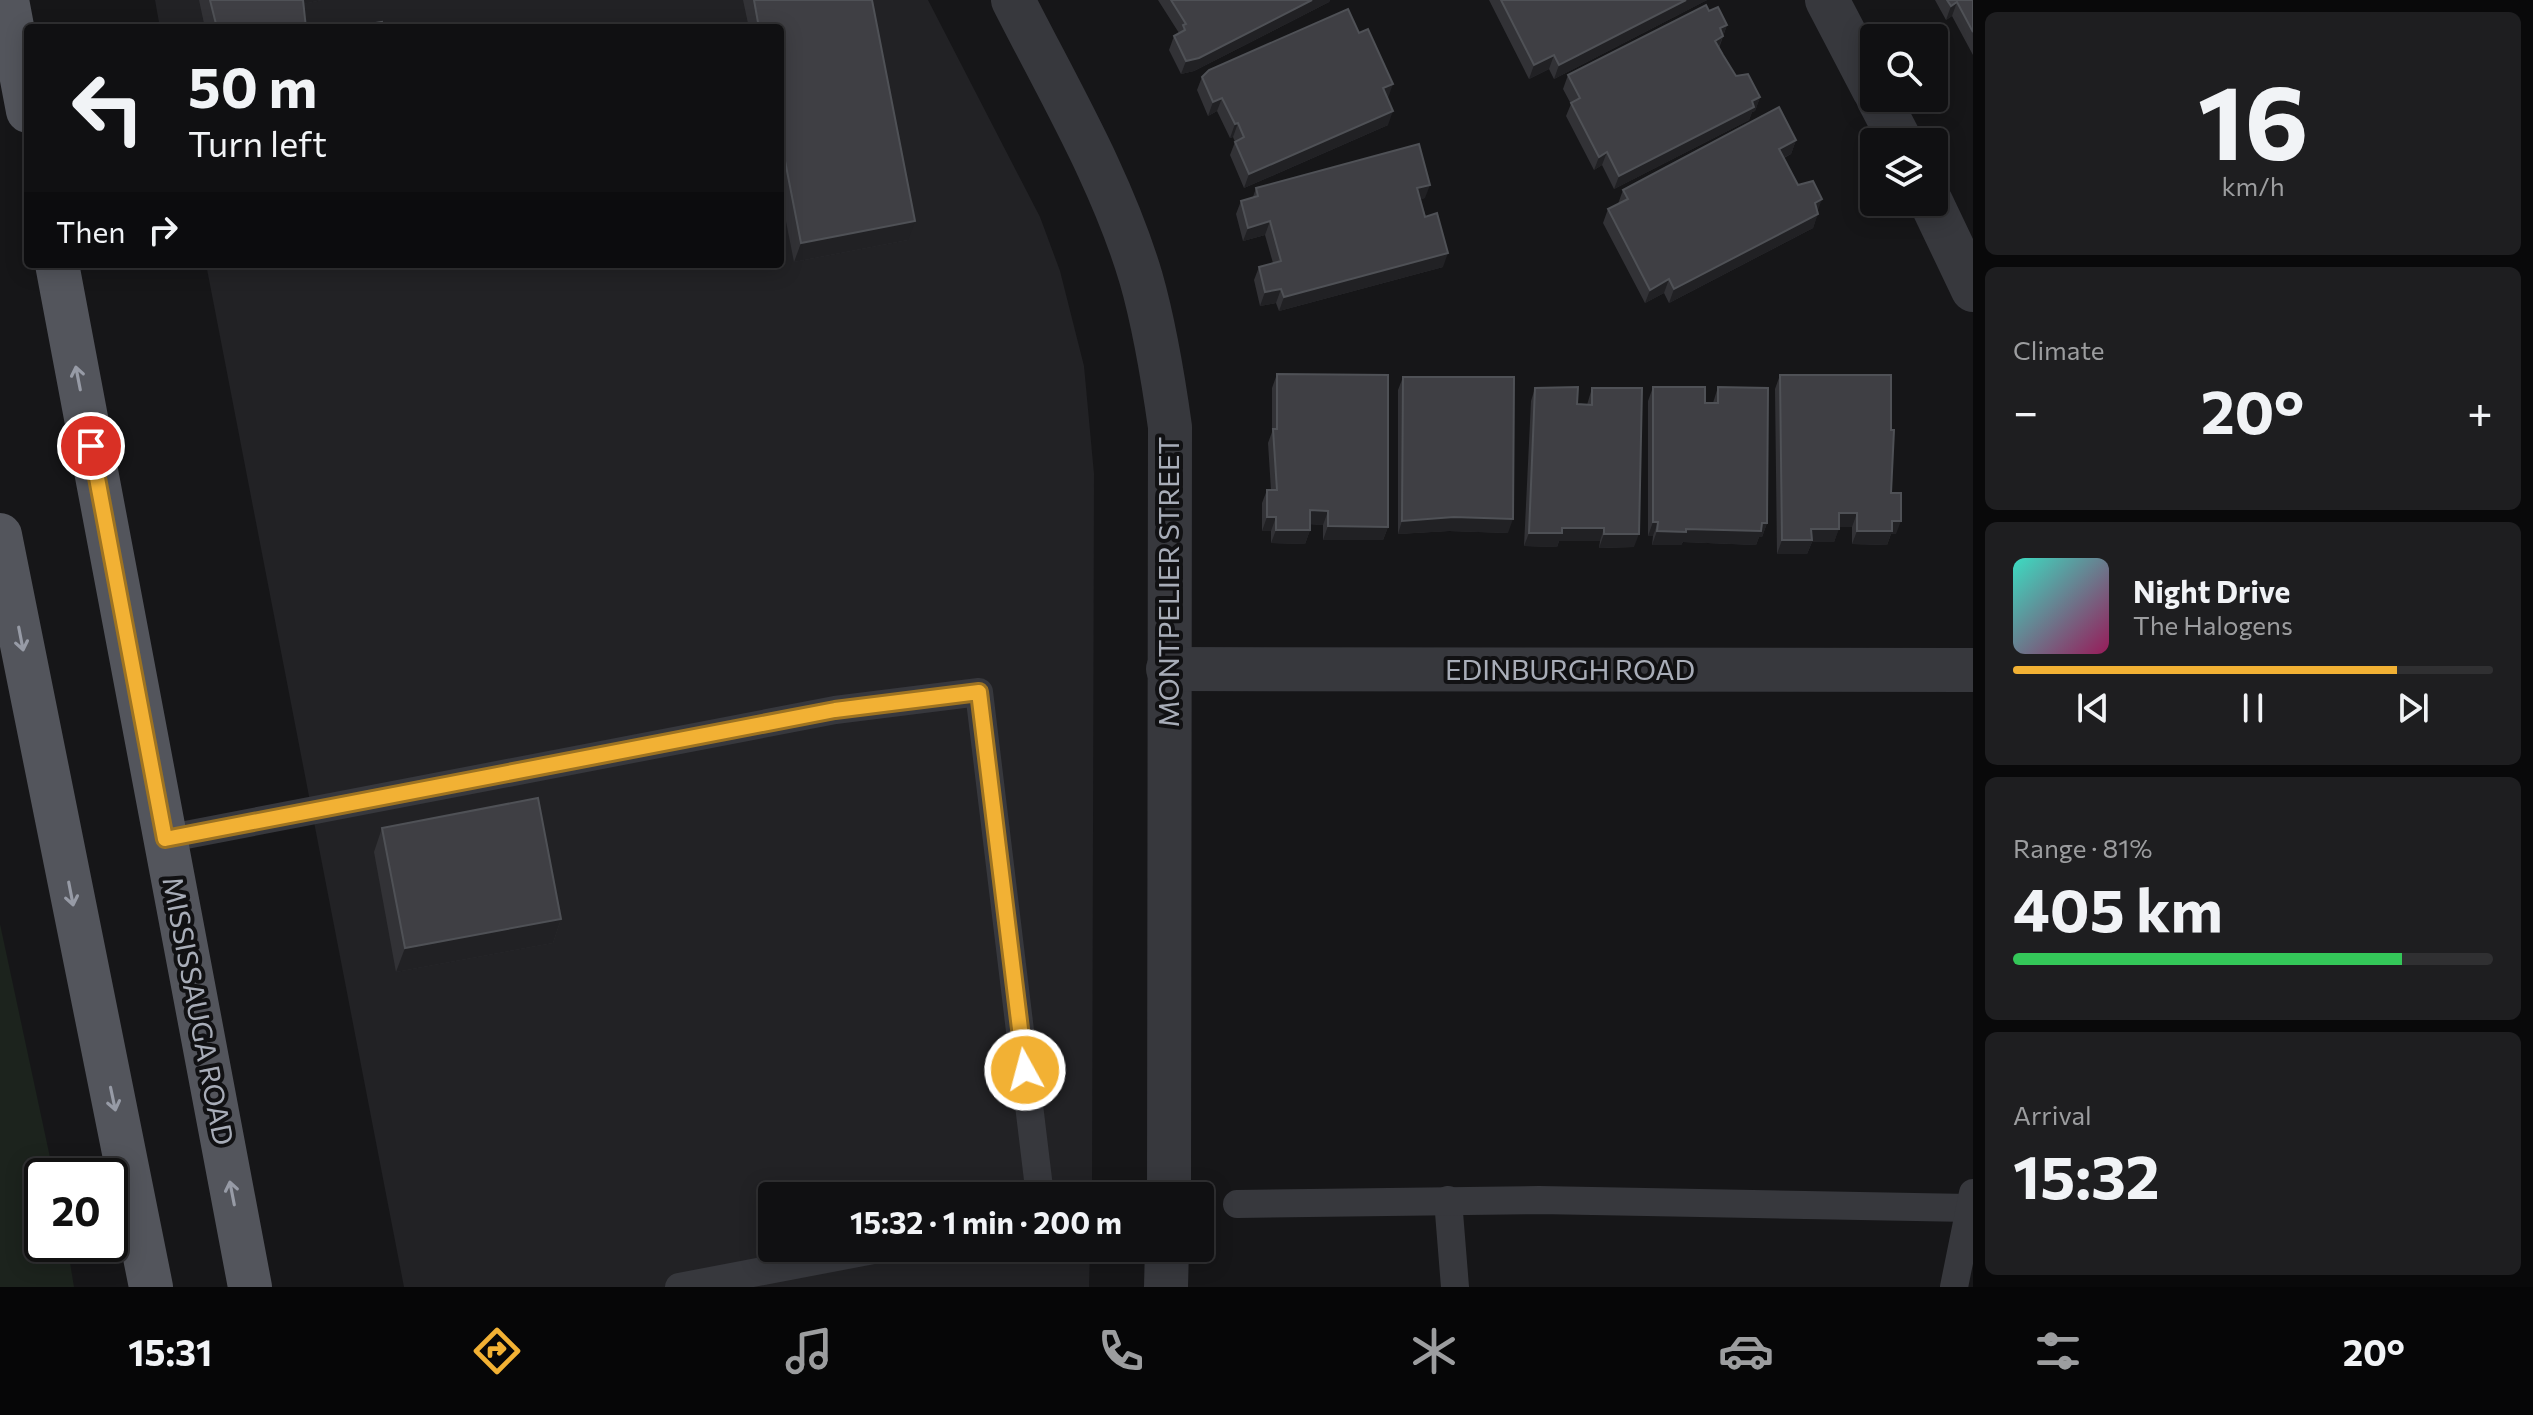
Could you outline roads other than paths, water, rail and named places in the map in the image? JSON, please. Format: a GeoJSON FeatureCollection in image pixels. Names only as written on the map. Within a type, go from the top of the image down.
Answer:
{"type":"FeatureCollection","features":[{"type":"Feature","properties":{"kind":"main road"},"geometry":{"type":"LineString","coordinates":[[7,0],[24,90]]}},
{"type":"Feature","properties":{"kind":"main road","name":"MISSISSAUGA ROAD"},"geometry":{"type":"LineString","coordinates":[[58,268],[250,1287]]}},
{"type":"Feature","properties":{"kind":"main road"},"geometry":{"type":"LineString","coordinates":[[0,535],[151,1287]]}},
{"type":"Feature","properties":{"kind":"street","name":"MONTPELIER STREET"},"geometry":{"type":"LineString","coordinates":[[1013,0],[1100,170],[1140,276],[1155,331],[1170,427],[1169,1182]]}},
{"type":"Feature","properties":{"kind":"street"},"geometry":{"type":"LineString","coordinates":[[1827,0],[1860,63]]}},
{"type":"Feature","properties":{"kind":"street"},"geometry":{"type":"LineString","coordinates":[[1938,216],[1973,290]]}},
{"type":"Feature","properties":{"kind":"street","name":"EDINBURGH ROAD"},"geometry":{"type":"LineString","coordinates":[[1168,669],[1973,670]]}},
{"type":"Feature","properties":{"kind":"street"},"geometry":{"type":"LineString","coordinates":[[1166,1287],[1167,1262]]}},
{"type":"Feature","properties":{"kind":"lane"},"geometry":{"type":"LineString","coordinates":[[165,839],[835,710],[979,692],[1038,1182]]}},
{"type":"Feature","properties":{"kind":"lane"},"geometry":{"type":"LineString","coordinates":[[1448,1200],[1455,1287]]}},
{"type":"Feature","properties":{"kind":"lane"},"geometry":{"type":"LineString","coordinates":[[1237,1204],[1448,1200],[1971,1200],[1954,1287]]}},
{"type":"Feature","properties":{"kind":"lane"},"geometry":{"type":"LineString","coordinates":[[679,1287],[810,1262]]}}]}
